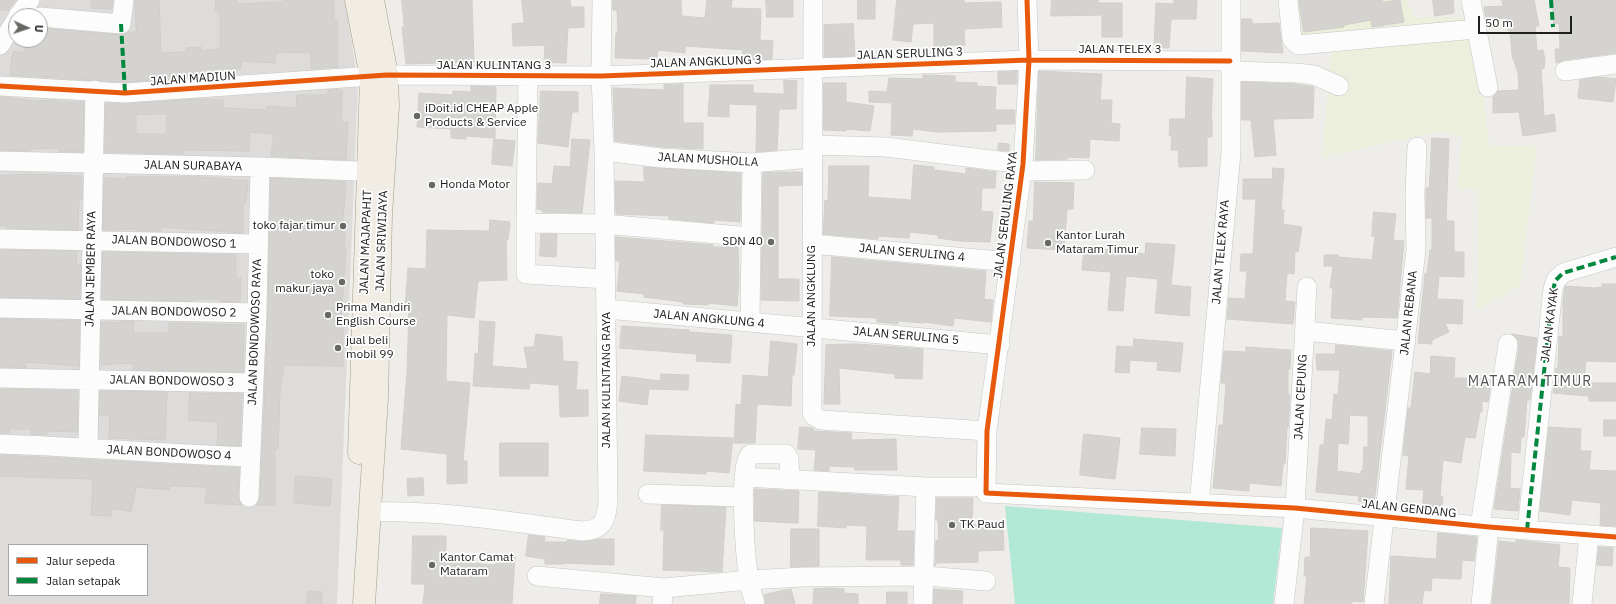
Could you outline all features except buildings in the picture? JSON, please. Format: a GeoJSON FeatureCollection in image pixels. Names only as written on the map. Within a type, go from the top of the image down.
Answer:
{"type":"FeatureCollection","features":[{"type":"Feature","properties":{"kind":"main road"},"geometry":{"type":"LineString","coordinates":[[356,0],[379,76]]}},
{"type":"Feature","properties":{"kind":"main road","name":"JALAN SRIWIJAYA"},"geometry":{"type":"LineString","coordinates":[[364,604],[370,512],[369,398],[381,215],[377,172],[379,76],[373,0]]}},
{"type":"Feature","properties":{"kind":"main road"},"geometry":{"type":"LineString","coordinates":[[350,604],[357,511],[369,398]]}},
{"type":"Feature","properties":{"kind":"street"},"geometry":{"type":"LineString","coordinates":[[48,19],[121,24],[124,0]]}},
{"type":"Feature","properties":{"kind":"street","name":"JALAN KULINTANG RAYA"},"geometry":{"type":"LineString","coordinates":[[370,512],[411,511],[453,514],[582,531],[600,527],[606,518],[608,502],[607,309],[601,76],[602,0]]}},
{"type":"Feature","properties":{"kind":"street","name":"JALAN ANGKLUNG"},"geometry":{"type":"LineString","coordinates":[[813,0],[812,410],[814,416],[817,418],[987,430]]}},
{"type":"Feature","properties":{"kind":"street","name":"JALAN SERULING RAYA"},"geometry":{"type":"LineString","coordinates":[[1027,0],[1029,60],[1023,167],[1000,345],[987,430],[986,493],[1199,504]]}},
{"type":"Feature","properties":{"kind":"street","name":"JALAN TELEX RAYA"},"geometry":{"type":"LineString","coordinates":[[1199,504],[1231,153],[1231,0]]}},
{"type":"Feature","properties":{"kind":"street"},"geometry":{"type":"LineString","coordinates":[[1288,0],[1292,39],[1298,45],[1476,29]]}},
{"type":"Feature","properties":{"kind":"street"},"geometry":{"type":"LineString","coordinates":[[1471,0],[1488,87]]}},
{"type":"Feature","properties":{"kind":"street"},"geometry":{"type":"LineString","coordinates":[[0,45],[8,32]]}},
{"type":"Feature","properties":{"kind":"street","name":"JALAN TELEX 3"},"geometry":{"type":"LineString","coordinates":[[1009,61],[1029,60],[1231,66],[1314,75],[1339,86]]}},
{"type":"Feature","properties":{"kind":"street","name":"JALAN SERULING 3"},"geometry":{"type":"LineString","coordinates":[[812,68],[1009,61]]}},
{"type":"Feature","properties":{"kind":"street"},"geometry":{"type":"LineString","coordinates":[[1565,71],[1616,64]]}},
{"type":"Feature","properties":{"kind":"street","name":"JALAN ANGKLUNG 3"},"geometry":{"type":"LineString","coordinates":[[601,76],[812,68]]}},
{"type":"Feature","properties":{"kind":"street","name":"JALAN KULINTANG 3"},"geometry":{"type":"LineString","coordinates":[[379,76],[601,76]]}},
{"type":"Feature","properties":{"kind":"street","name":"JALAN MADIUN"},"geometry":{"type":"LineString","coordinates":[[0,86],[95,90],[125,93],[379,76]]}},
{"type":"Feature","properties":{"kind":"street"},"geometry":{"type":"LineString","coordinates":[[528,76],[526,274],[534,276],[606,279]]}},
{"type":"Feature","properties":{"kind":"street","name":"JALAN JEMBER RAYA"},"geometry":{"type":"LineString","coordinates":[[88,448],[95,90]]}},
{"type":"Feature","properties":{"kind":"street","name":"JALAN MUSHOLLA"},"geometry":{"type":"LineString","coordinates":[[604,151],[661,158],[752,163],[812,151],[886,147],[1023,167],[1085,170]]}},
{"type":"Feature","properties":{"kind":"street","name":"JALAN REBANA"},"geometry":{"type":"LineString","coordinates":[[1374,604],[1383,516],[1390,478],[1416,250],[1415,181],[1417,148]]}},
{"type":"Feature","properties":{"kind":"street","name":"JALAN SURABAYA"},"geometry":{"type":"LineString","coordinates":[[0,161],[260,167],[377,172]]}},
{"type":"Feature","properties":{"kind":"street"},"geometry":{"type":"LineString","coordinates":[[750,322],[752,163]]}},
{"type":"Feature","properties":{"kind":"street","name":"JALAN BONDOWOSO RAYA"},"geometry":{"type":"LineString","coordinates":[[249,497],[260,167]]}},
{"type":"Feature","properties":{"kind":"street"},"geometry":{"type":"LineString","coordinates":[[526,223],[604,224],[750,237]]}},
{"type":"Feature","properties":{"kind":"street","name":"JALAN BONDOWOSO 1"},"geometry":{"type":"LineString","coordinates":[[0,238],[258,244]]}},
{"type":"Feature","properties":{"kind":"street","name":"JALAN SERULING 4"},"geometry":{"type":"LineString","coordinates":[[812,244],[1011,262]]}},
{"type":"Feature","properties":{"kind":"street","name":"JALAN KAYAK"},"geometry":{"type":"LineString","coordinates":[[1527,530],[1553,289],[1556,280],[1563,273],[1616,257]]}},
{"type":"Feature","properties":{"kind":"street","name":"JALAN CEPUNG"},"geometry":{"type":"LineString","coordinates":[[1284,604],[1295,508],[1307,287]]}},
{"type":"Feature","properties":{"kind":"street","name":"JALAN BONDOWOSO 2"},"geometry":{"type":"LineString","coordinates":[[0,308],[256,313]]}},
{"type":"Feature","properties":{"kind":"street","name":"JALAN ANGKLUNG 4"},"geometry":{"type":"LineString","coordinates":[[607,309],[812,328]]}},
{"type":"Feature","properties":{"kind":"street","name":"JALAN SERULING 5"},"geometry":{"type":"LineString","coordinates":[[812,328],[1000,345]]}},
{"type":"Feature","properties":{"kind":"street"},"geometry":{"type":"LineString","coordinates":[[1305,331],[1406,341]]}},
{"type":"Feature","properties":{"kind":"street"},"geometry":{"type":"LineString","coordinates":[[1481,604],[1485,526],[1508,344]]}},
{"type":"Feature","properties":{"kind":"street","name":"JALAN BONDOWOSO 3"},"geometry":{"type":"LineString","coordinates":[[0,378],[254,382]]}},
{"type":"Feature","properties":{"kind":"street","name":"JALAN BONDOWOSO 4"},"geometry":{"type":"LineString","coordinates":[[0,444],[88,448],[141,453],[251,457]]}},
{"type":"Feature","properties":{"kind":"street"},"geometry":{"type":"LineString","coordinates":[[755,604],[749,580],[742,497],[748,456],[751,454],[781,453],[788,456],[790,479]]}},
{"type":"Feature","properties":{"kind":"street"},"geometry":{"type":"LineString","coordinates":[[744,477],[926,487],[973,487]]}},
{"type":"Feature","properties":{"kind":"street"},"geometry":{"type":"LineString","coordinates":[[923,604],[925,576],[926,487]]}},
{"type":"Feature","properties":{"kind":"street"},"geometry":{"type":"LineString","coordinates":[[648,494],[742,497]]}},
{"type":"Feature","properties":{"kind":"street","name":"JALAN GENDANG"},"geometry":{"type":"LineString","coordinates":[[1199,504],[1295,508],[1589,536],[1616,537]]}},
{"type":"Feature","properties":{"kind":"street"},"geometry":{"type":"LineString","coordinates":[[1582,604],[1589,536]]}},
{"type":"Feature","properties":{"kind":"street"},"geometry":{"type":"LineString","coordinates":[[537,576],[663,596],[749,580],[803,577],[925,576],[986,581]]}},
{"type":"Feature","properties":{"kind":"shaded area"},"geometry":{"type":"Polygon","coordinates":[[[0,0],[345,0],[358,82],[337,604],[0,604],[0,0]]]}},
{"type":"Feature","properties":{"kind":"green space"},"geometry":{"type":"Polygon","coordinates":[[[1288,0],[1407,0],[1413,17],[1474,18],[1489,145],[1537,147],[1520,286],[1477,309],[1479,189],[1458,189],[1462,136],[1442,131],[1322,157],[1332,47],[1297,39],[1288,0]]]}},
{"type":"Feature","properties":{"kind":"green space"},"geometry":{"type":"Polygon","coordinates":[[[1005,506],[1282,528],[1273,604],[1015,604],[1005,506]]]}},
{"type":"Feature","properties":{"kind":"marked path"},"geometry":{"type":"LineString","coordinates":[[1551,0],[1553,27]]}},
{"type":"Feature","properties":{"kind":"marked path"},"geometry":{"type":"LineString","coordinates":[[121,24],[125,93]]}},
{"type":"Feature","properties":{"kind":"marked path"},"geometry":{"type":"LineString","coordinates":[[1527,530],[1553,289],[1556,280],[1563,273],[1616,257]]}},
{"type":"Feature","properties":{"kind":"cycle path"},"geometry":{"type":"LineString","coordinates":[[1027,0],[1029,60],[1023,164],[987,431],[986,493],[1295,508],[1489,527],[1616,537]]}},
{"type":"Feature","properties":{"kind":"cycle path"},"geometry":{"type":"LineString","coordinates":[[0,86],[125,93],[387,75],[601,76],[1029,60],[1230,61]]}},
{"type":"Feature","properties":{"kind":"place","name":"iDoit.id CHEAP Apple Products & Service"},"geometry":{"type":"Point","coordinates":[417,116]}},
{"type":"Feature","properties":{"kind":"place","name":"Honda Motor"},"geometry":{"type":"Point","coordinates":[432,185]}},
{"type":"Feature","properties":{"kind":"place","name":"toko fajar timur"},"geometry":{"type":"Point","coordinates":[343,226]}},
{"type":"Feature","properties":{"kind":"place","name":"SDN 40"},"geometry":{"type":"Point","coordinates":[771,242]}},
{"type":"Feature","properties":{"kind":"place","name":"Kantor Lurah Mataram Timur"},"geometry":{"type":"Point","coordinates":[1048,243]}},
{"type":"Feature","properties":{"kind":"place","name":"toko makur jaya"},"geometry":{"type":"Point","coordinates":[342,282]}},
{"type":"Feature","properties":{"kind":"place","name":"Prima Mandiri English Course"},"geometry":{"type":"Point","coordinates":[328,315]}},
{"type":"Feature","properties":{"kind":"place","name":"jual beli mobil 99"},"geometry":{"type":"Point","coordinates":[338,348]}},
{"type":"Feature","properties":{"kind":"place","name":"TK Paud"},"geometry":{"type":"Point","coordinates":[952,525]}},
{"type":"Feature","properties":{"kind":"place","name":"Kantor Camat Mataram"},"geometry":{"type":"Point","coordinates":[432,565]}},
{"type":"Feature","properties":{"kind":"district","name":"MATARAM TIMUR"},"geometry":{"type":"Point","coordinates":[1530,382]}}]}
